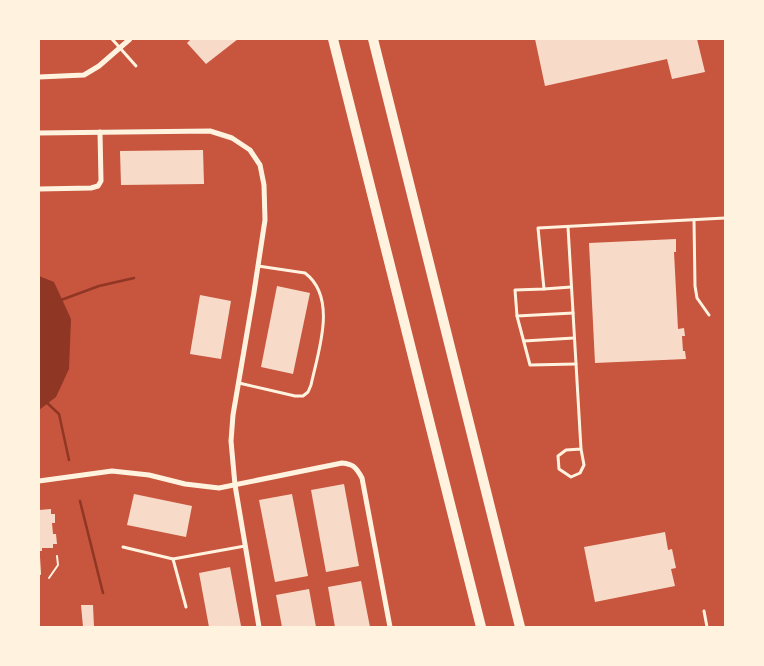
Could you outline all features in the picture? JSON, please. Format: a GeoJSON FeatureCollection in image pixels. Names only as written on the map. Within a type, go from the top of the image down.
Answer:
{"type":"FeatureCollection","features":[{"type":"Feature","properties":{"kind":"highway"},"geometry":{"type":"LineString","coordinates":[[333,39],[481,627]]}},
{"type":"Feature","properties":{"kind":"highway"},"geometry":{"type":"LineString","coordinates":[[373,39],[520,627]]}},
{"type":"Feature","properties":{"kind":"street"},"geometry":{"type":"LineString","coordinates":[[39,76],[84,75],[93,71],[130,39]]}},
{"type":"Feature","properties":{"kind":"street"},"geometry":{"type":"LineString","coordinates":[[39,133],[210,131],[232,138],[250,150],[260,165],[264,185],[265,220],[239,383],[232,415],[231,441],[236,485],[260,627]]}},
{"type":"Feature","properties":{"kind":"street"},"geometry":{"type":"LineString","coordinates":[[39,189],[92,188],[98,186],[101,181],[100,132]]}},
{"type":"Feature","properties":{"kind":"street"},"geometry":{"type":"LineString","coordinates":[[39,482],[112,471],[219,488],[342,463],[351,464],[357,468],[362,478],[390,627]]}},
{"type":"Feature","properties":{"kind":"lane"},"geometry":{"type":"LineString","coordinates":[[112,39],[136,66]]}},
{"type":"Feature","properties":{"kind":"lane"},"geometry":{"type":"LineString","coordinates":[[544,289],[538,228],[725,218]]}},
{"type":"Feature","properties":{"kind":"lane"},"geometry":{"type":"LineString","coordinates":[[694,220],[695,286],[697,298],[709,315]]}},
{"type":"Feature","properties":{"kind":"lane"},"geometry":{"type":"LineString","coordinates":[[568,227],[581,449],[584,465],[580,473],[571,477],[559,469],[558,456],[566,450],[581,449]]}},
{"type":"Feature","properties":{"kind":"lane"},"geometry":{"type":"LineString","coordinates":[[239,383],[295,396],[303,396],[308,392],[311,385],[325,317],[318,289],[311,278],[305,274],[258,266]]}},
{"type":"Feature","properties":{"kind":"lane"},"geometry":{"type":"LineString","coordinates":[[572,287],[515,290],[517,316],[530,365],[576,364]]}},
{"type":"Feature","properties":{"kind":"lane"},"geometry":{"type":"LineString","coordinates":[[517,316],[573,313]]}},
{"type":"Feature","properties":{"kind":"lane"},"geometry":{"type":"LineString","coordinates":[[524,341],[574,338]]}},
{"type":"Feature","properties":{"kind":"lane"},"geometry":{"type":"LineString","coordinates":[[123,547],[173,559],[246,546]]}},
{"type":"Feature","properties":{"kind":"lane"},"geometry":{"type":"LineString","coordinates":[[173,559],[186,608]]}},
{"type":"Feature","properties":{"kind":"lane"},"geometry":{"type":"LineString","coordinates":[[704,611],[707,627]]}},
{"type":"Feature","properties":{"kind":"path"},"geometry":{"type":"LineString","coordinates":[[49,578],[58,565],[56,556]]}},
{"type":"Feature","properties":{"kind":"path"},"geometry":{"type":"LineString","coordinates":[[39,557],[40,574]]}},
{"type":"Feature","properties":{"kind":"shaded area"},"geometry":{"type":"Polygon","coordinates":[[[39,276],[54,282],[71,319],[69,369],[56,397],[39,410],[39,276]]]}},
{"type":"Feature","properties":{"kind":"building"},"geometry":{"type":"Polygon","coordinates":[[[191,39],[238,39],[206,64],[187,43],[191,39]]]}},
{"type":"Feature","properties":{"kind":"building"},"geometry":{"type":"Polygon","coordinates":[[[535,39],[697,39],[705,72],[672,79],[667,59],[545,86],[535,39]]]}},
{"type":"Feature","properties":{"kind":"building"},"geometry":{"type":"Polygon","coordinates":[[[203,150],[204,184],[121,185],[120,151],[203,150]]]}},
{"type":"Feature","properties":{"kind":"building"},"geometry":{"type":"Polygon","coordinates":[[[676,239],[676,252],[674,252],[678,329],[684,328],[685,336],[682,336],[683,351],[685,351],[686,359],[595,363],[589,243],[676,239]]]}},
{"type":"Feature","properties":{"kind":"building"},"geometry":{"type":"Polygon","coordinates":[[[277,286],[310,293],[293,374],[261,367],[277,286]]]}},
{"type":"Feature","properties":{"kind":"building"},"geometry":{"type":"Polygon","coordinates":[[[200,295],[231,301],[221,359],[190,354],[200,295]]]}},
{"type":"Feature","properties":{"kind":"building"},"geometry":{"type":"Polygon","coordinates":[[[344,484],[359,566],[326,572],[311,490],[344,484]]]}},
{"type":"Feature","properties":{"kind":"building"},"geometry":{"type":"Polygon","coordinates":[[[134,494],[192,506],[186,537],[127,525],[134,494]]]}},
{"type":"Feature","properties":{"kind":"building"},"geometry":{"type":"Polygon","coordinates":[[[292,494],[308,576],[275,582],[259,500],[292,494]]]}},
{"type":"Feature","properties":{"kind":"building"},"geometry":{"type":"Polygon","coordinates":[[[51,509],[51,514],[55,514],[55,523],[52,523],[53,534],[56,534],[57,544],[53,544],[53,548],[42,548],[42,551],[39,551],[39,510],[51,509]]]}},
{"type":"Feature","properties":{"kind":"building"},"geometry":{"type":"Polygon","coordinates":[[[665,532],[668,550],[672,549],[676,568],[671,569],[675,586],[595,602],[584,547],[665,532]]]}},
{"type":"Feature","properties":{"kind":"building"},"geometry":{"type":"Polygon","coordinates":[[[230,567],[241,626],[209,627],[199,573],[230,567]]]}},
{"type":"Feature","properties":{"kind":"building"},"geometry":{"type":"Polygon","coordinates":[[[361,581],[370,627],[335,627],[328,587],[361,581]]]}},
{"type":"Feature","properties":{"kind":"building"},"geometry":{"type":"Polygon","coordinates":[[[309,589],[316,627],[282,627],[276,595],[309,589]]]}},
{"type":"Feature","properties":{"kind":"building"},"geometry":{"type":"Polygon","coordinates":[[[81,605],[93,605],[94,627],[83,627],[81,605]]]}},
{"type":"Feature","properties":{"kind":"waterway"},"geometry":{"type":"LineString","coordinates":[[61,300],[99,286],[134,278]]}},
{"type":"Feature","properties":{"kind":"waterway"},"geometry":{"type":"LineString","coordinates":[[45,401],[59,414],[69,460]]}},
{"type":"Feature","properties":{"kind":"waterway"},"geometry":{"type":"LineString","coordinates":[[80,501],[103,593]]}}]}
